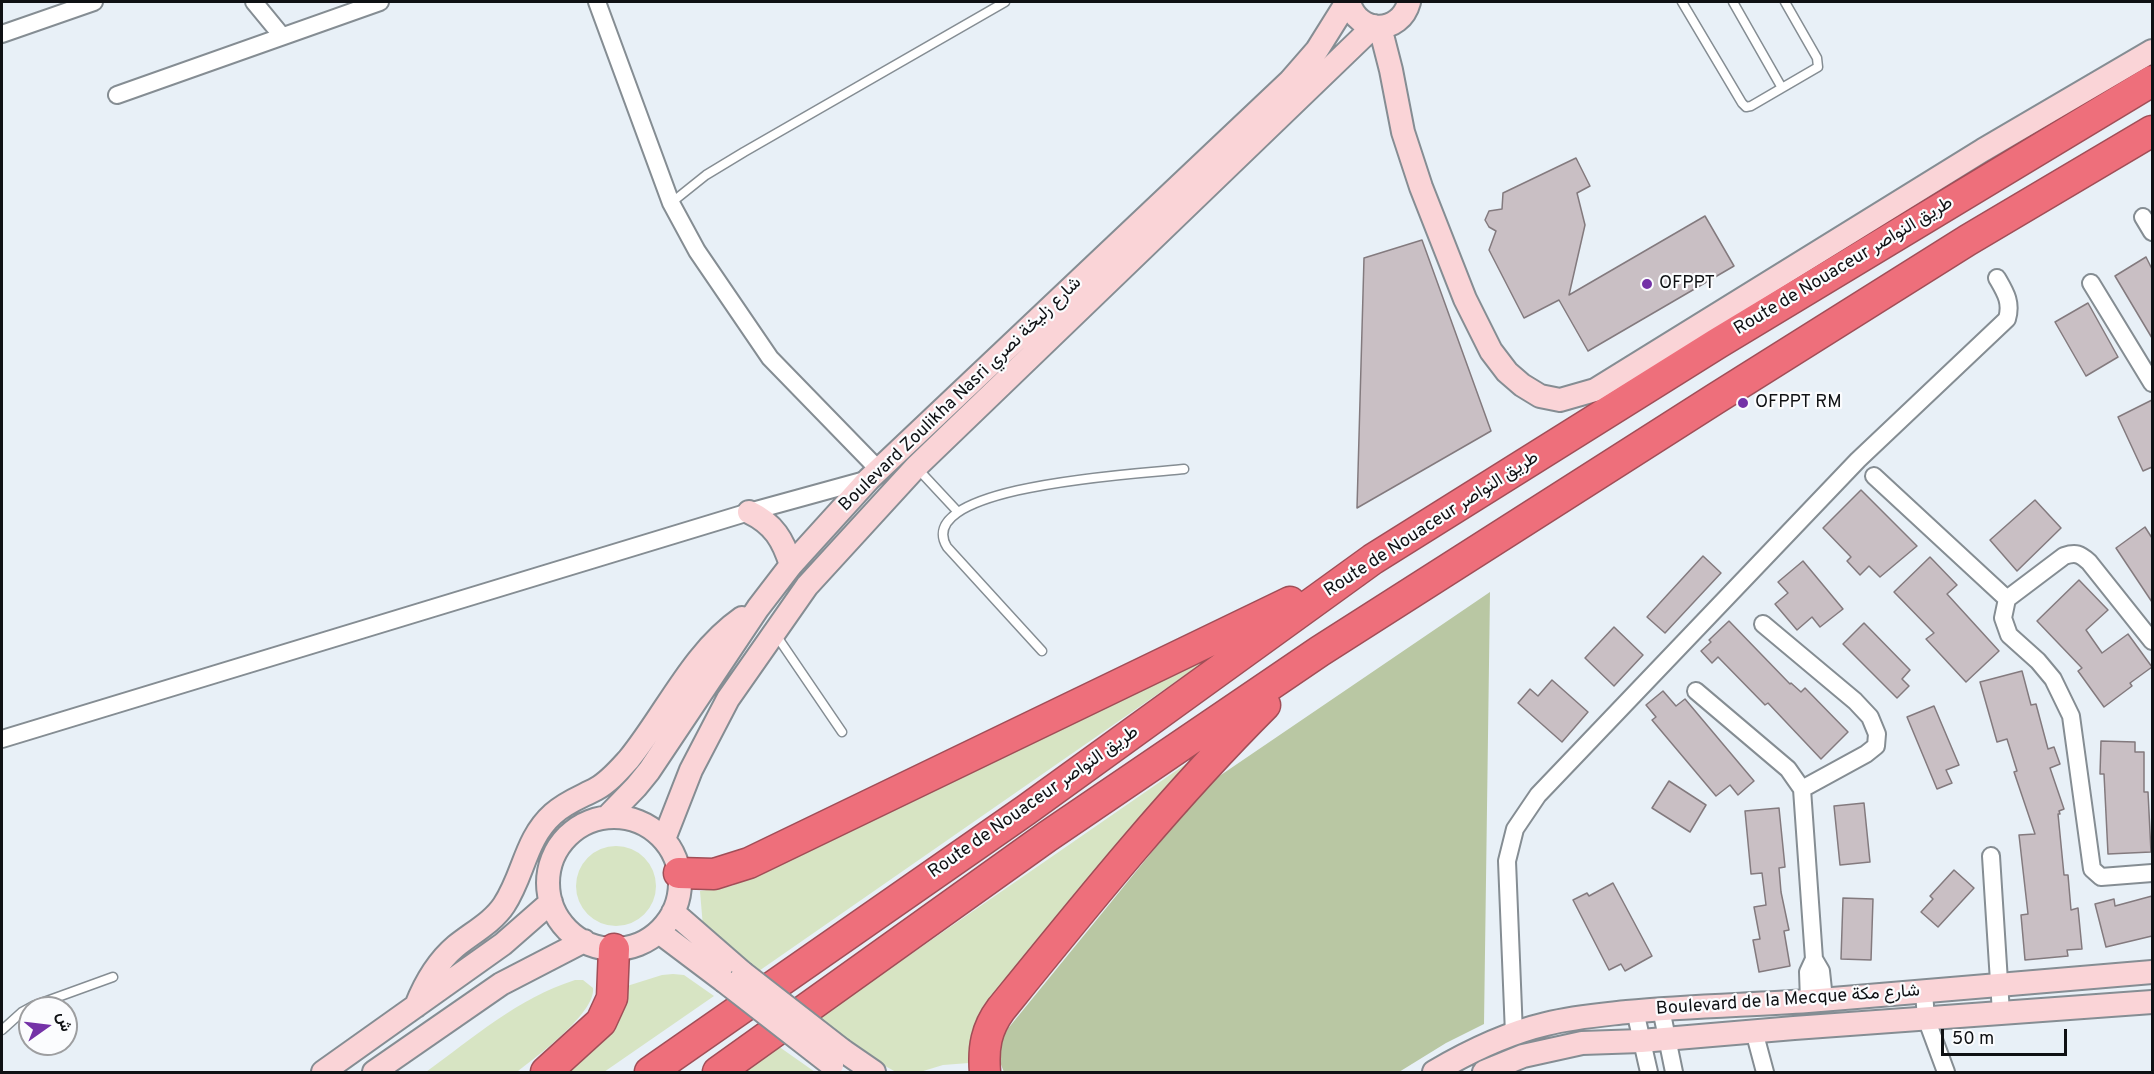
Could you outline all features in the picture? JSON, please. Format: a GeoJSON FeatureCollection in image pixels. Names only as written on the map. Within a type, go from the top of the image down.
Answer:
{"type":"FeatureCollection","features":[{"type":"Feature","properties":{"kind":"highway","name":"Route de Nouaceur طريق النواصر"},"geometry":{"type":"LineString","coordinates":[[650,1072],[1026,810],[1373,559],[1718,343],[2152,81]]}},
{"type":"Feature","properties":{"kind":"highway","name":"Route de Nouaceur طريق النواصر"},"geometry":{"type":"LineString","coordinates":[[718,1072],[1048,836],[1320,651],[1968,240],[2152,131]]}},
{"type":"Feature","properties":{"kind":"highway"},"geometry":{"type":"LineString","coordinates":[[680,873],[714,874],[748,863],[1140,676],[1373,559]]}},
{"type":"Feature","properties":{"kind":"highway"},"geometry":{"type":"LineString","coordinates":[[985,1072],[987,1033],[1001,1009],[1118,865],[1190,782],[1320,651]]}},
{"type":"Feature","properties":{"kind":"highway"},"geometry":{"type":"LineString","coordinates":[[546,1072],[601,1022],[612,998],[614,949]]}},
{"type":"Feature","properties":{"kind":"street"},"geometry":{"type":"LineString","coordinates":[[254,2],[282,36]]}},
{"type":"Feature","properties":{"kind":"street"},"geometry":{"type":"LineString","coordinates":[[117,95],[380,2]]}},
{"type":"Feature","properties":{"kind":"street"},"geometry":{"type":"LineString","coordinates":[[2,739],[873,474],[770,357],[697,251],[671,203],[597,2]]}},
{"type":"Feature","properties":{"kind":"street"},"geometry":{"type":"LineString","coordinates":[[1348,2],[1359,19],[1377,26],[1391,70],[1403,132],[1420,187],[1466,299],[1491,351],[1507,372],[1522,385],[1540,396],[1560,400],[1595,390],[1983,150],[2152,51]]}},
{"type":"Feature","properties":{"kind":"street","name":"Boulevard Zoulikha Nasri شارع زليخة نصري"},"geometry":{"type":"LineString","coordinates":[[607,817],[649,771],[758,608],[790,565],[873,474],[1290,81],[1317,50],[1348,2]]}},
{"type":"Feature","properties":{"kind":"street"},"geometry":{"type":"LineString","coordinates":[[2,34],[85,3]]}},
{"type":"Feature","properties":{"kind":"street"},"geometry":{"type":"LineString","coordinates":[[1391,70],[1407,7]]}},
{"type":"Feature","properties":{"kind":"street","name":"Boulevard Zoulikha Nasri شارع زليخة نصري"},"geometry":{"type":"LineString","coordinates":[[664,839],[708,734],[734,690],[807,586],[916,467],[1377,26],[1392,24],[1407,7]]}},
{"type":"Feature","properties":{"kind":"street"},"geometry":{"type":"LineString","coordinates":[[2143,217],[2152,232]]}},
{"type":"Feature","properties":{"kind":"street"},"geometry":{"type":"LineString","coordinates":[[1514,1034],[1507,861],[1515,830],[1538,795],[1850,468],[2007,319],[2010,309],[2007,295],[1997,278]]}},
{"type":"Feature","properties":{"kind":"street"},"geometry":{"type":"LineString","coordinates":[[2091,284],[2152,383]]}},
{"type":"Feature","properties":{"kind":"street"},"geometry":{"type":"LineString","coordinates":[[1874,476],[2007,599]]}},
{"type":"Feature","properties":{"kind":"street"},"geometry":{"type":"LineString","coordinates":[[749,512],[761,518],[781,538],[790,565]]}},
{"type":"Feature","properties":{"kind":"street"},"geometry":{"type":"LineString","coordinates":[[2152,641],[2090,562],[2081,554],[2074,552],[2064,556],[2007,599],[2003,618],[2009,635],[2053,679],[2071,716],[2092,869],[2101,877],[2152,873]]}},
{"type":"Feature","properties":{"kind":"street"},"geometry":{"type":"LineString","coordinates":[[416,1006],[429,978],[445,957],[502,908],[514,887],[529,845],[544,823],[563,805],[603,785],[617,772],[630,758],[707,650],[733,624],[758,608]]}},
{"type":"Feature","properties":{"kind":"street"},"geometry":{"type":"LineString","coordinates":[[1763,624],[1855,701],[1870,717],[1877,734],[1876,746],[1866,754],[1802,789]]}},
{"type":"Feature","properties":{"kind":"street"},"geometry":{"type":"LineString","coordinates":[[1696,692],[1788,769],[1802,789],[1814,959],[1821,974],[1816,1000]]}},
{"type":"Feature","properties":{"kind":"street"},"geometry":{"type":"LineString","coordinates":[[618,816],[638,821],[656,832],[671,850],[680,873],[679,893],[673,912],[659,932],[630,947],[614,949],[593,946],[584,941],[564,925],[551,902],[548,876],[555,852],[582,824],[607,817],[618,816]]}},
{"type":"Feature","properties":{"kind":"street"},"geometry":{"type":"LineString","coordinates":[[1991,856],[2001,1013]]}},
{"type":"Feature","properties":{"kind":"street"},"geometry":{"type":"LineString","coordinates":[[323,1072],[503,944],[551,902]]}},
{"type":"Feature","properties":{"kind":"street"},"geometry":{"type":"LineString","coordinates":[[673,912],[733,977],[838,1063],[874,1072]]}},
{"type":"Feature","properties":{"kind":"street"},"geometry":{"type":"LineString","coordinates":[[659,932],[733,977]]}},
{"type":"Feature","properties":{"kind":"street"},"geometry":{"type":"LineString","coordinates":[[374,1072],[501,984],[584,941]]}},
{"type":"Feature","properties":{"kind":"street","name":"Boulevard de la Mecque شارع مكة"},"geometry":{"type":"LineString","coordinates":[[1434,1072],[1514,1034],[1578,1017],[1662,1009],[1924,993],[2000,984],[2152,972]]}},
{"type":"Feature","properties":{"kind":"street"},"geometry":{"type":"LineString","coordinates":[[1924,993],[1926,1018],[1946,1072]]}},
{"type":"Feature","properties":{"kind":"street","name":"Boulevard de la Mecque شارع مكة"},"geometry":{"type":"LineString","coordinates":[[1484,1072],[1523,1056],[1582,1043],[1641,1041],[2152,1002]]}},
{"type":"Feature","properties":{"kind":"street"},"geometry":{"type":"LineString","coordinates":[[1662,1009],[1674,1072]]}},
{"type":"Feature","properties":{"kind":"street"},"geometry":{"type":"LineString","coordinates":[[1635,1011],[1649,1072]]}},
{"type":"Feature","properties":{"kind":"street"},"geometry":{"type":"LineString","coordinates":[[1754,1031],[1765,1072]]}},
{"type":"Feature","properties":{"kind":"lane"},"geometry":{"type":"LineString","coordinates":[[671,203],[706,175],[744,152],[1005,2]]}},
{"type":"Feature","properties":{"kind":"lane"},"geometry":{"type":"LineString","coordinates":[[1682,2],[1746,107],[1818,67],[1819,63],[1785,2]]}},
{"type":"Feature","properties":{"kind":"lane"},"geometry":{"type":"LineString","coordinates":[[1733,2],[1782,88]]}},
{"type":"Feature","properties":{"kind":"lane"},"geometry":{"type":"LineString","coordinates":[[916,467],[958,512]]}},
{"type":"Feature","properties":{"kind":"lane"},"geometry":{"type":"LineString","coordinates":[[1042,651],[944,541],[943,529],[946,523],[958,512],[981,501],[1030,486],[1184,470]]}},
{"type":"Feature","properties":{"kind":"lane"},"geometry":{"type":"LineString","coordinates":[[774,633],[842,732]]}},
{"type":"Feature","properties":{"kind":"lane"},"geometry":{"type":"LineString","coordinates":[[2,1030],[22,1012],[33,1006],[113,977]]}},
{"type":"Feature","properties":{"kind":"green space"},"geometry":{"type":"Polygon","coordinates":[[[1490,592],[1484,1024],[1446,1043],[1399,1072],[1004,1072],[998,1047],[1006,1031],[1156,847],[1215,779],[1490,592]]]}},
{"type":"Feature","properties":{"kind":"green space"},"geometry":{"type":"Polygon","coordinates":[[[1224,648],[756,973],[703,927],[700,891],[732,886],[1224,648]]]}},
{"type":"Feature","properties":{"kind":"green space"},"geometry":{"type":"Polygon","coordinates":[[[1196,757],[970,1051],[969,1063],[943,1065],[920,1072],[896,1072],[865,1055],[817,1019],[1196,757]]]}},
{"type":"Feature","properties":{"kind":"green space"},"geometry":{"type":"Polygon","coordinates":[[[608,846],[624,846],[645,857],[656,878],[656,894],[645,915],[624,926],[608,926],[594,920],[582,908],[576,894],[576,878],[582,864],[594,852],[608,846]]]}},
{"type":"Feature","properties":{"kind":"green space"},"geometry":{"type":"Polygon","coordinates":[[[662,975],[684,975],[714,996],[604,1072],[558,1072],[627,986],[662,975]]]}},
{"type":"Feature","properties":{"kind":"green space"},"geometry":{"type":"Polygon","coordinates":[[[575,980],[583,980],[593,988],[585,1010],[563,1034],[517,1072],[426,1072],[515,1008],[534,997],[575,980]]]}},
{"type":"Feature","properties":{"kind":"green space"},"geometry":{"type":"Polygon","coordinates":[[[778,1046],[815,1072],[740,1072],[778,1046]]]}},
{"type":"Feature","properties":{"kind":"building"},"geometry":{"type":"Polygon","coordinates":[[[1576,158],[1590,186],[1577,193],[1585,225],[1569,295],[1705,216],[1734,266],[1588,351],[1559,300],[1524,318],[1489,250],[1496,231],[1489,227],[1485,220],[1489,211],[1502,209],[1503,193],[1576,158]]]}},
{"type":"Feature","properties":{"kind":"building"},"geometry":{"type":"Polygon","coordinates":[[[1422,240],[1491,431],[1357,508],[1364,258],[1422,240]]]}},
{"type":"Feature","properties":{"kind":"building"},"geometry":{"type":"Polygon","coordinates":[[[2146,257],[2152,269],[2152,338],[2115,276],[2146,257]]]}},
{"type":"Feature","properties":{"kind":"building"},"geometry":{"type":"Polygon","coordinates":[[[2088,303],[2118,357],[2086,376],[2055,322],[2088,303]]]}},
{"type":"Feature","properties":{"kind":"building"},"geometry":{"type":"Polygon","coordinates":[[[2152,400],[2152,467],[2143,471],[2118,417],[2152,400]]]}},
{"type":"Feature","properties":{"kind":"building"},"geometry":{"type":"Polygon","coordinates":[[[1861,490],[1917,546],[1880,577],[1869,566],[1860,575],[1847,561],[1851,557],[1823,528],[1861,490]]]}},
{"type":"Feature","properties":{"kind":"building"},"geometry":{"type":"Polygon","coordinates":[[[2035,500],[2061,528],[2017,571],[1990,540],[2035,500]]]}},
{"type":"Feature","properties":{"kind":"building"},"geometry":{"type":"Polygon","coordinates":[[[2145,527],[2152,538],[2152,602],[2116,548],[2145,527]]]}},
{"type":"Feature","properties":{"kind":"building"},"geometry":{"type":"Polygon","coordinates":[[[1703,556],[1721,573],[1665,633],[1647,617],[1703,556]]]}},
{"type":"Feature","properties":{"kind":"building"},"geometry":{"type":"Polygon","coordinates":[[[1930,557],[1957,585],[1947,594],[1999,651],[1966,682],[1926,639],[1934,633],[1894,592],[1930,557]]]}},
{"type":"Feature","properties":{"kind":"building"},"geometry":{"type":"Polygon","coordinates":[[[1803,561],[1843,609],[1820,627],[1812,617],[1797,630],[1775,604],[1788,593],[1778,582],[1803,561]]]}},
{"type":"Feature","properties":{"kind":"building"},"geometry":{"type":"Polygon","coordinates":[[[2079,580],[2108,610],[2086,630],[2102,653],[2128,634],[2152,667],[2104,707],[2078,671],[2082,668],[2037,621],[2079,580]]]}},
{"type":"Feature","properties":{"kind":"building"},"geometry":{"type":"Polygon","coordinates":[[[1729,621],[1790,684],[1801,692],[1805,688],[1848,732],[1821,759],[1768,703],[1765,705],[1718,657],[1712,663],[1701,651],[1729,621]]]}},
{"type":"Feature","properties":{"kind":"building"},"geometry":{"type":"Polygon","coordinates":[[[1864,623],[1910,670],[1902,679],[1909,686],[1897,698],[1843,644],[1864,623]]]}},
{"type":"Feature","properties":{"kind":"building"},"geometry":{"type":"Polygon","coordinates":[[[1614,627],[1643,655],[1614,686],[1585,658],[1614,627]]]}},
{"type":"Feature","properties":{"kind":"building"},"geometry":{"type":"Polygon","coordinates":[[[2022,671],[2031,705],[2036,704],[2048,749],[2054,747],[2060,764],[2050,768],[2064,809],[2058,814],[2064,875],[2068,875],[2071,910],[2078,908],[2082,949],[2067,950],[2068,956],[2025,960],[2021,915],[2028,914],[2019,835],[2035,834],[2014,772],[2017,771],[2007,739],[1997,742],[1980,682],[2022,671]]]}},
{"type":"Feature","properties":{"kind":"building"},"geometry":{"type":"Polygon","coordinates":[[[1552,680],[1588,712],[1562,742],[1518,703],[1530,689],[1538,696],[1552,680]]]}},
{"type":"Feature","properties":{"kind":"building"},"geometry":{"type":"Polygon","coordinates":[[[1663,691],[1676,706],[1685,699],[1754,781],[1738,795],[1730,785],[1716,796],[1652,720],[1656,717],[1646,705],[1663,691]]]}},
{"type":"Feature","properties":{"kind":"building"},"geometry":{"type":"Polygon","coordinates":[[[1934,706],[1959,765],[1946,770],[1952,783],[1937,789],[1907,717],[1934,706]]]}},
{"type":"Feature","properties":{"kind":"building"},"geometry":{"type":"Polygon","coordinates":[[[2101,741],[2135,742],[2135,752],[2144,752],[2144,792],[2148,792],[2151,852],[2108,854],[2104,774],[2100,774],[2101,741]]]}},
{"type":"Feature","properties":{"kind":"building"},"geometry":{"type":"Polygon","coordinates":[[[1669,781],[1706,805],[1690,832],[1652,808],[1669,781]]]}},
{"type":"Feature","properties":{"kind":"building"},"geometry":{"type":"Polygon","coordinates":[[[1864,803],[1870,862],[1840,865],[1834,806],[1864,803]]]}},
{"type":"Feature","properties":{"kind":"building"},"geometry":{"type":"Polygon","coordinates":[[[1779,808],[1785,867],[1779,868],[1781,892],[1789,930],[1784,931],[1790,966],[1759,972],[1753,940],[1760,939],[1754,907],[1766,905],[1762,873],[1751,874],[1745,811],[1779,808]]]}},
{"type":"Feature","properties":{"kind":"building"},"geometry":{"type":"Polygon","coordinates":[[[1954,870],[1974,888],[1938,927],[1921,912],[1933,899],[1930,896],[1954,870]]]}},
{"type":"Feature","properties":{"kind":"building"},"geometry":{"type":"Polygon","coordinates":[[[1613,883],[1652,956],[1625,971],[1621,964],[1609,970],[1573,900],[1587,893],[1589,896],[1613,883]]]}},
{"type":"Feature","properties":{"kind":"building"},"geometry":{"type":"Polygon","coordinates":[[[2152,896],[2152,936],[2106,947],[2095,904],[2114,899],[2115,906],[2152,896]]]}},
{"type":"Feature","properties":{"kind":"building"},"geometry":{"type":"Polygon","coordinates":[[[1843,898],[1873,899],[1871,960],[1841,959],[1843,898]]]}},
{"type":"Feature","properties":{"kind":"place","name":"OFPPT"},"geometry":{"type":"Point","coordinates":[1647,284]}},
{"type":"Feature","properties":{"kind":"place","name":"OFPPT RM"},"geometry":{"type":"Point","coordinates":[1743,403]}}]}
